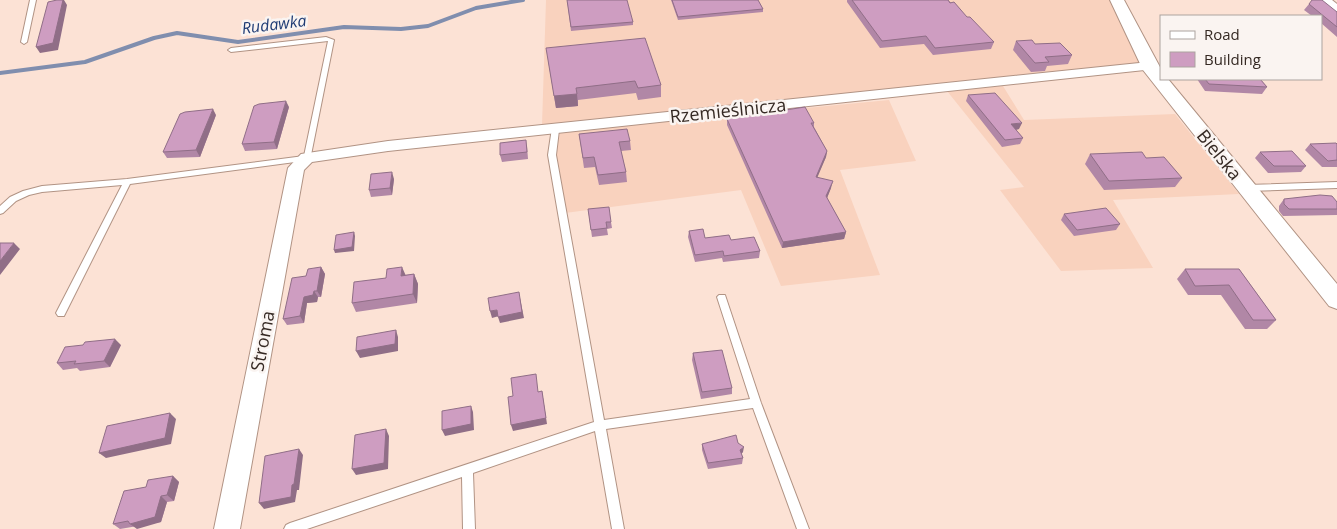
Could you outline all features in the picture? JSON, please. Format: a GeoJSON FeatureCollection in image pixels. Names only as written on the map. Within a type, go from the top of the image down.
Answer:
{"type":"FeatureCollection","features":[{"type":"Feature","properties":{"kind":"street","name":"Bielska"},"geometry":{"type":"LineString","coordinates":[[1117,0],[1149,66],[1160,80]]}},
{"type":"Feature","properties":{"kind":"street"},"geometry":{"type":"LineString","coordinates":[[1324,0],[1337,10]]}},
{"type":"Feature","properties":{"kind":"street","name":"Rzemieślnicza"},"geometry":{"type":"LineString","coordinates":[[307,158],[388,146],[555,130],[1149,66]]}},
{"type":"Feature","properties":{"kind":"street","name":"Bielska"},"geometry":{"type":"LineString","coordinates":[[1160,80],[1337,300]]}},
{"type":"Feature","properties":{"kind":"street","name":"Stroma"},"geometry":{"type":"LineString","coordinates":[[227,529],[296,168],[307,158]]}},
{"type":"Feature","properties":{"kind":"lane"},"geometry":{"type":"LineString","coordinates":[[24,42],[33,0]]}},
{"type":"Feature","properties":{"kind":"lane"},"geometry":{"type":"LineString","coordinates":[[0,211],[13,199],[26,193],[127,182],[307,158],[331,40],[326,38],[231,50]]}},
{"type":"Feature","properties":{"kind":"lane"},"geometry":{"type":"LineString","coordinates":[[555,130],[552,155],[618,529]]}},
{"type":"Feature","properties":{"kind":"lane"},"geometry":{"type":"LineString","coordinates":[[61,313],[127,182]]}},
{"type":"Feature","properties":{"kind":"lane"},"geometry":{"type":"LineString","coordinates":[[1247,188],[1337,186]]}},
{"type":"Feature","properties":{"kind":"lane"},"geometry":{"type":"LineString","coordinates":[[722,298],[756,403],[803,529]]}},
{"type":"Feature","properties":{"kind":"lane"},"geometry":{"type":"LineString","coordinates":[[290,529],[600,425],[756,403]]}},
{"type":"Feature","properties":{"kind":"lane"},"geometry":{"type":"LineString","coordinates":[[467,469],[469,529]]}},
{"type":"Feature","properties":{"kind":"shaded area"},"geometry":{"type":"Polygon","coordinates":[[[546,0],[1113,0],[1140,64],[542,125],[546,0]]]}},
{"type":"Feature","properties":{"kind":"shaded area"},"geometry":{"type":"Polygon","coordinates":[[[1003,86],[1024,120],[1175,114],[1239,194],[1113,200],[1153,268],[1061,271],[1000,190],[1024,187],[947,91],[1003,86]]]}},
{"type":"Feature","properties":{"kind":"shaded area"},"geometry":{"type":"Polygon","coordinates":[[[889,100],[916,161],[840,170],[880,275],[781,286],[741,190],[565,213],[555,155],[560,132],[889,100]]]}},
{"type":"Feature","properties":{"kind":"building"},"geometry":{"type":"Polygon","coordinates":[[[63,0],[53,43],[36,47],[48,2],[63,0]]]}},
{"type":"Feature","properties":{"kind":"building"},"geometry":{"type":"Polygon","coordinates":[[[567,0],[627,0],[633,22],[571,27],[567,0]]]}},
{"type":"Feature","properties":{"kind":"building"},"geometry":{"type":"Polygon","coordinates":[[[672,0],[758,0],[763,9],[678,17],[672,0]]]}},
{"type":"Feature","properties":{"kind":"building"},"geometry":{"type":"Polygon","coordinates":[[[852,0],[948,0],[950,3],[954,2],[994,42],[935,48],[926,36],[882,41],[852,0]]]}},
{"type":"Feature","properties":{"kind":"building"},"geometry":{"type":"Polygon","coordinates":[[[1312,0],[1322,0],[1337,12],[1337,27],[1309,4],[1312,0]]]}},
{"type":"Feature","properties":{"kind":"building"},"geometry":{"type":"Polygon","coordinates":[[[645,38],[661,85],[638,88],[635,81],[576,88],[577,94],[554,96],[546,48],[645,38]]]}},
{"type":"Feature","properties":{"kind":"building"},"geometry":{"type":"Polygon","coordinates":[[[1032,40],[1035,44],[1060,43],[1072,55],[1045,57],[1049,62],[1035,63],[1016,41],[1032,40]]]}},
{"type":"Feature","properties":{"kind":"building"},"geometry":{"type":"Polygon","coordinates":[[[1206,80],[1261,80],[1267,87],[1209,84],[1206,80]]]}},
{"type":"Feature","properties":{"kind":"building"},"geometry":{"type":"Polygon","coordinates":[[[995,93],[1022,123],[1011,124],[1023,138],[1005,140],[968,95],[995,93]]]}},
{"type":"Feature","properties":{"kind":"building"},"geometry":{"type":"Polygon","coordinates":[[[286,101],[274,142],[242,144],[254,106],[286,101]]]}},
{"type":"Feature","properties":{"kind":"building"},"geometry":{"type":"Polygon","coordinates":[[[805,107],[814,123],[811,123],[827,151],[816,177],[833,181],[826,196],[846,232],[783,242],[727,119],[805,107]]]}},
{"type":"Feature","properties":{"kind":"building"},"geometry":{"type":"Polygon","coordinates":[[[213,109],[196,150],[163,152],[180,114],[213,109]]]}},
{"type":"Feature","properties":{"kind":"building"},"geometry":{"type":"Polygon","coordinates":[[[627,129],[630,141],[619,142],[626,172],[598,175],[594,157],[583,158],[579,134],[627,129]]]}},
{"type":"Feature","properties":{"kind":"building"},"geometry":{"type":"Polygon","coordinates":[[[526,140],[527,152],[500,155],[500,143],[526,140]]]}},
{"type":"Feature","properties":{"kind":"building"},"geometry":{"type":"Polygon","coordinates":[[[1336,143],[1337,160],[1328,161],[1310,144],[1336,143]]]}},
{"type":"Feature","properties":{"kind":"building"},"geometry":{"type":"Polygon","coordinates":[[[1292,151],[1306,166],[1274,166],[1260,152],[1292,151]]]}},
{"type":"Feature","properties":{"kind":"building"},"geometry":{"type":"Polygon","coordinates":[[[1142,152],[1146,158],[1164,157],[1182,178],[1109,181],[1090,154],[1142,152]]]}},
{"type":"Feature","properties":{"kind":"building"},"geometry":{"type":"Polygon","coordinates":[[[392,172],[390,188],[369,190],[371,174],[392,172]]]}},
{"type":"Feature","properties":{"kind":"building"},"geometry":{"type":"Polygon","coordinates":[[[1320,195],[1332,196],[1337,202],[1337,209],[1289,209],[1284,204],[1284,199],[1320,195]]]}},
{"type":"Feature","properties":{"kind":"building"},"geometry":{"type":"Polygon","coordinates":[[[609,207],[611,222],[606,222],[607,228],[591,230],[588,209],[609,207]]]}},
{"type":"Feature","properties":{"kind":"building"},"geometry":{"type":"Polygon","coordinates":[[[1106,208],[1120,224],[1077,230],[1064,214],[1106,208]]]}},
{"type":"Feature","properties":{"kind":"building"},"geometry":{"type":"Polygon","coordinates":[[[703,229],[705,238],[729,235],[731,240],[754,237],[760,251],[724,256],[723,251],[695,255],[689,231],[703,229]]]}},
{"type":"Feature","properties":{"kind":"building"},"geometry":{"type":"Polygon","coordinates":[[[354,232],[352,247],[334,250],[336,235],[354,232]]]}},
{"type":"Feature","properties":{"kind":"building"},"geometry":{"type":"Polygon","coordinates":[[[0,243],[14,243],[0,261],[0,243]]]}},
{"type":"Feature","properties":{"kind":"building"},"geometry":{"type":"Polygon","coordinates":[[[321,267],[317,291],[314,291],[313,295],[304,297],[300,316],[283,319],[292,278],[306,276],[308,269],[321,267]]]}},
{"type":"Feature","properties":{"kind":"building"},"geometry":{"type":"Polygon","coordinates":[[[402,267],[401,276],[414,274],[413,294],[352,303],[354,282],[386,278],[387,269],[402,267]]]}},
{"type":"Feature","properties":{"kind":"building"},"geometry":{"type":"Polygon","coordinates":[[[1185,269],[1239,269],[1276,320],[1253,320],[1229,285],[1195,286],[1185,269]]]}},
{"type":"Feature","properties":{"kind":"building"},"geometry":{"type":"Polygon","coordinates":[[[519,292],[522,312],[498,317],[497,310],[490,311],[488,298],[519,292]]]}},
{"type":"Feature","properties":{"kind":"building"},"geometry":{"type":"Polygon","coordinates":[[[396,330],[395,344],[356,351],[357,337],[396,330]]]}},
{"type":"Feature","properties":{"kind":"building"},"geometry":{"type":"Polygon","coordinates":[[[115,339],[104,361],[74,364],[76,361],[57,363],[65,347],[83,345],[85,342],[115,339]]]}},
{"type":"Feature","properties":{"kind":"building"},"geometry":{"type":"Polygon","coordinates":[[[722,350],[732,388],[702,392],[693,353],[722,350]]]}},
{"type":"Feature","properties":{"kind":"building"},"geometry":{"type":"Polygon","coordinates":[[[536,374],[538,392],[542,391],[546,418],[511,425],[508,397],[513,396],[511,378],[536,374]]]}},
{"type":"Feature","properties":{"kind":"building"},"geometry":{"type":"Polygon","coordinates":[[[471,406],[471,424],[442,430],[442,411],[471,406]]]}},
{"type":"Feature","properties":{"kind":"building"},"geometry":{"type":"Polygon","coordinates":[[[170,413],[165,438],[99,453],[107,426],[170,413]]]}},
{"type":"Feature","properties":{"kind":"building"},"geometry":{"type":"Polygon","coordinates":[[[386,429],[384,463],[352,469],[355,435],[386,429]]]}},
{"type":"Feature","properties":{"kind":"building"},"geometry":{"type":"Polygon","coordinates":[[[736,435],[738,443],[744,447],[740,450],[743,458],[708,463],[702,444],[736,435]]]}},
{"type":"Feature","properties":{"kind":"building"},"geometry":{"type":"Polygon","coordinates":[[[299,449],[291,497],[259,503],[265,456],[299,449]]]}},
{"type":"Feature","properties":{"kind":"building"},"geometry":{"type":"Polygon","coordinates":[[[173,476],[167,495],[161,496],[155,517],[130,524],[128,521],[113,524],[124,491],[146,487],[148,480],[173,476]]]}},
{"type":"Feature","properties":{"kind":"waterway","name":"Rudawka"},"geometry":{"type":"LineString","coordinates":[[0,73],[85,62],[154,38],[177,33],[238,42],[344,27],[401,29],[428,26],[476,8],[523,0]]}}]}
